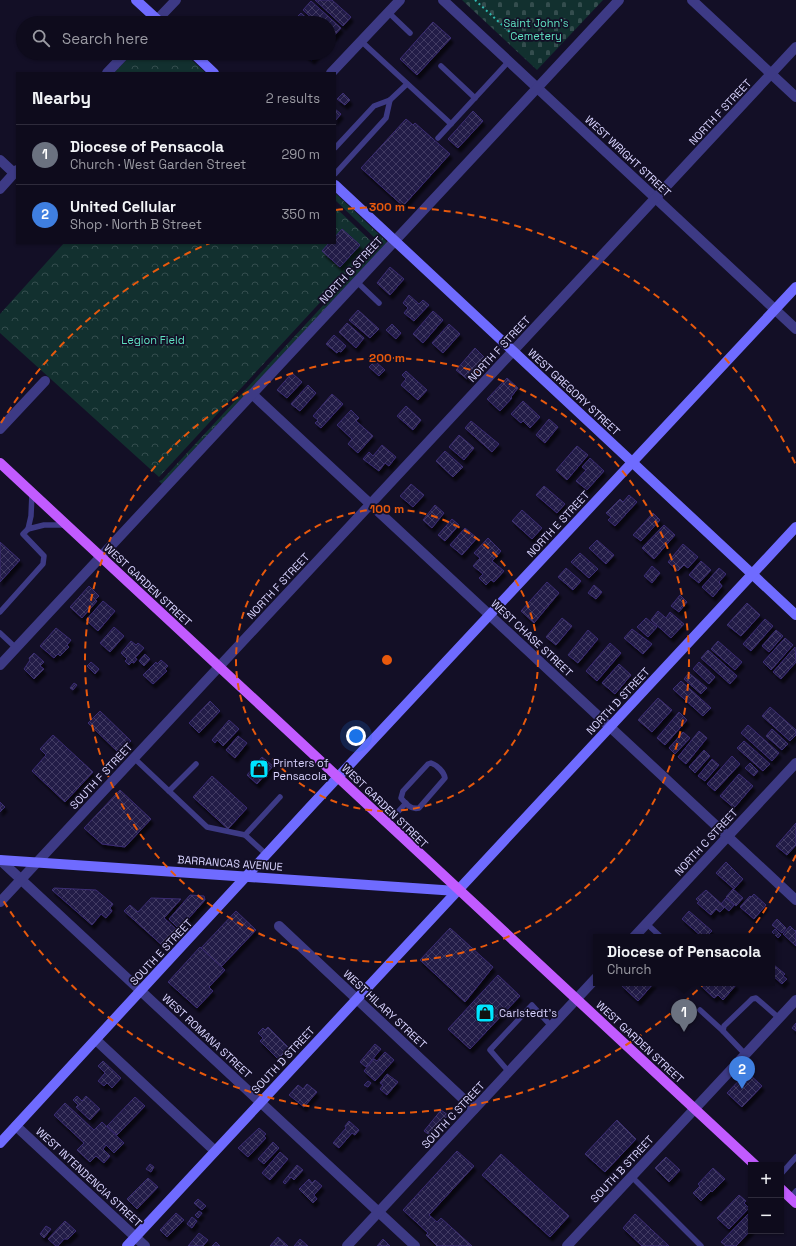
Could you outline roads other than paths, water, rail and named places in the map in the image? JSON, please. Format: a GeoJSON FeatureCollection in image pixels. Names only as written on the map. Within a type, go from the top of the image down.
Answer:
{"type":"FeatureCollection","features":[{"type":"Feature","properties":{"kind":"main road","name":"WEST GARDEN STREET"},"geometry":{"type":"LineString","coordinates":[[0,463],[457,891],[752,1162]]}},
{"type":"Feature","properties":{"kind":"main road"},"geometry":{"type":"LineString","coordinates":[[784,1191],[794,1197]]}},
{"type":"Feature","properties":{"kind":"street"},"geometry":{"type":"LineString","coordinates":[[136,0],[151,16]]}},
{"type":"Feature","properties":{"kind":"street"},"geometry":{"type":"LineString","coordinates":[[162,16],[176,0]]}},
{"type":"Feature","properties":{"kind":"street"},"geometry":{"type":"LineString","coordinates":[[332,72],[400,0]]}},
{"type":"Feature","properties":{"kind":"street","name":"WEST WRIGHT STREET"},"geometry":{"type":"LineString","coordinates":[[443,0],[796,329]]}},
{"type":"Feature","properties":{"kind":"street","name":"NORTH G STREET"},"geometry":{"type":"LineString","coordinates":[[0,665],[619,0]]}},
{"type":"Feature","properties":{"kind":"street"},"geometry":{"type":"LineString","coordinates":[[692,0],[796,97]]}},
{"type":"Feature","properties":{"kind":"street","name":"NORTH F STREET"},"geometry":{"type":"LineString","coordinates":[[219,667],[796,47]]}},
{"type":"Feature","properties":{"kind":"street"},"geometry":{"type":"LineString","coordinates":[[109,72],[120,60]]}},
{"type":"Feature","properties":{"kind":"street"},"geometry":{"type":"LineString","coordinates":[[200,60],[213,72]]}},
{"type":"Feature","properties":{"kind":"street"},"geometry":{"type":"LineString","coordinates":[[0,160],[15,172],[0,189]]}},
{"type":"Feature","properties":{"kind":"street","name":"WEST GREGORY STREET"},"geometry":{"type":"LineString","coordinates":[[336,187],[796,615]]}},
{"type":"Feature","properties":{"kind":"street","name":"NORTH E STREET"},"geometry":{"type":"LineString","coordinates":[[338,778],[796,287]]}},
{"type":"Feature","properties":{"kind":"street"},"geometry":{"type":"LineString","coordinates":[[0,429],[44,381]]}},
{"type":"Feature","properties":{"kind":"street","name":"WEST CHASE STREET"},"geometry":{"type":"LineString","coordinates":[[252,394],[796,900]]}},
{"type":"Feature","properties":{"kind":"street","name":"NORTH D STREET"},"geometry":{"type":"LineString","coordinates":[[457,891],[796,527]]}},
{"type":"Feature","properties":{"kind":"street","name":"SOUTH F STREET"},"geometry":{"type":"LineString","coordinates":[[0,902],[219,667]]}},
{"type":"Feature","properties":{"kind":"street","name":"NORTH C STREET"},"geometry":{"type":"LineString","coordinates":[[637,934],[796,763]]}},
{"type":"Feature","properties":{"kind":"street","name":"SOUTH E STREET"},"geometry":{"type":"LineString","coordinates":[[0,1143],[338,778]]}},
{"type":"Feature","properties":{"kind":"street","name":"BARRANCAS AVENUE"},"geometry":{"type":"LineString","coordinates":[[0,860],[457,891]]}},
{"type":"Feature","properties":{"kind":"street","name":"WEST ROMANA STREET"},"geometry":{"type":"LineString","coordinates":[[0,860],[415,1246]]}},
{"type":"Feature","properties":{"kind":"street","name":"SOUTH D STREET"},"geometry":{"type":"LineString","coordinates":[[127,1246],[457,891]]}},
{"type":"Feature","properties":{"kind":"street","name":"WEST HILARY STREET"},"geometry":{"type":"LineString","coordinates":[[279,926],[474,1109]]}},
{"type":"Feature","properties":{"kind":"street"},"geometry":{"type":"LineString","coordinates":[[576,999],[593,981]]}},
{"type":"Feature","properties":{"kind":"street","name":"SOUTH C STREET"},"geometry":{"type":"LineString","coordinates":[[347,1246],[576,999]]}},
{"type":"Feature","properties":{"kind":"street","name":"SOUTH B STREET"},"geometry":{"type":"LineString","coordinates":[[567,1246],[796,1000]]}},
{"type":"Feature","properties":{"kind":"street"},"geometry":{"type":"LineString","coordinates":[[96,1040],[215,1151]]}},
{"type":"Feature","properties":{"kind":"street","name":"WEST INTENDENCIA STREET"},"geometry":{"type":"LineString","coordinates":[[16,1126],[145,1246]]}},
{"type":"Feature","properties":{"kind":"lane"},"geometry":{"type":"LineString","coordinates":[[388,12],[410,33]]}},
{"type":"Feature","properties":{"kind":"lane"},"geometry":{"type":"LineString","coordinates":[[361,41],[451,124]]}},
{"type":"Feature","properties":{"kind":"lane"},"geometry":{"type":"LineString","coordinates":[[438,138],[509,62]]}},
{"type":"Feature","properties":{"kind":"lane"},"geometry":{"type":"LineString","coordinates":[[442,66],[475,98]]}},
{"type":"Feature","properties":{"kind":"lane"},"geometry":{"type":"LineString","coordinates":[[336,147],[374,106],[390,100],[408,84]]}},
{"type":"Feature","properties":{"kind":"lane"},"geometry":{"type":"LineString","coordinates":[[336,173],[386,118],[390,100]]}},
{"type":"Feature","properties":{"kind":"lane"},"geometry":{"type":"LineString","coordinates":[[357,282],[379,303]]}},
{"type":"Feature","properties":{"kind":"lane"},"geometry":{"type":"LineString","coordinates":[[28,529],[31,516],[32,493]]}},
{"type":"Feature","properties":{"kind":"lane"},"geometry":{"type":"LineString","coordinates":[[0,612],[43,564],[44,556],[23,534],[28,529],[44,525],[66,525]]}},
{"type":"Feature","properties":{"kind":"lane"},"geometry":{"type":"LineString","coordinates":[[0,633],[16,648]]}},
{"type":"Feature","properties":{"kind":"lane"},"geometry":{"type":"LineString","coordinates":[[134,758],[208,827],[245,835],[267,855]]}},
{"type":"Feature","properties":{"kind":"lane"},"geometry":{"type":"LineString","coordinates":[[169,791],[196,764]]}},
{"type":"Feature","properties":{"kind":"lane"},"geometry":{"type":"LineString","coordinates":[[428,764],[434,764],[444,773],[445,778],[443,781],[419,808],[412,808],[406,803],[401,798],[403,791],[428,764]]}},
{"type":"Feature","properties":{"kind":"lane"},"geometry":{"type":"LineString","coordinates":[[245,835],[280,797]]}},
{"type":"Feature","properties":{"kind":"lane"},"geometry":{"type":"LineString","coordinates":[[387,824],[406,803]]}},
{"type":"Feature","properties":{"kind":"lane"},"geometry":{"type":"LineString","coordinates":[[647,924],[658,934]]}},
{"type":"Feature","properties":{"kind":"lane"},"geometry":{"type":"LineString","coordinates":[[723,1031],[724,1026],[752,999],[756,998],[779,1018]]}},
{"type":"Feature","properties":{"kind":"lane"},"geometry":{"type":"LineString","coordinates":[[509,1072],[490,1050],[532,1005],[551,1026]]}},
{"type":"Feature","properties":{"kind":"lane"},"geometry":{"type":"LineString","coordinates":[[700,1010],[745,1054]]}},
{"type":"Feature","properties":{"kind":"lane"},"geometry":{"type":"LineString","coordinates":[[784,1170],[796,1157]]}},
{"type":"Feature","properties":{"kind":"lane"},"geometry":{"type":"LineString","coordinates":[[790,1163],[796,1167]]}},
{"type":"Feature","properties":{"kind":"lane"},"geometry":{"type":"LineString","coordinates":[[632,1177],[701,1246]]}},
{"type":"Feature","properties":{"kind":"place","name":"Printers of Pensacola"},"geometry":{"type":"Point","coordinates":[259,769]}},
{"type":"Feature","properties":{"kind":"place","name":"Carlstedt's"},"geometry":{"type":"Point","coordinates":[485,1013]}},
{"type":"Feature","properties":{"kind":"place","name":"Diocese of Pensacola"},"geometry":{"type":"Point","coordinates":[684,1032]}},
{"type":"Feature","properties":{"kind":"place","name":"United Cellular"},"geometry":{"type":"Point","coordinates":[742,1089]}},
{"type":"Feature","properties":{"kind":"park label","name":"Saint John's Cemetery"},"geometry":{"type":"Point","coordinates":[536,29]}},
{"type":"Feature","properties":{"kind":"park label","name":"Legion Field"},"geometry":{"type":"Point","coordinates":[153,340]}}]}
